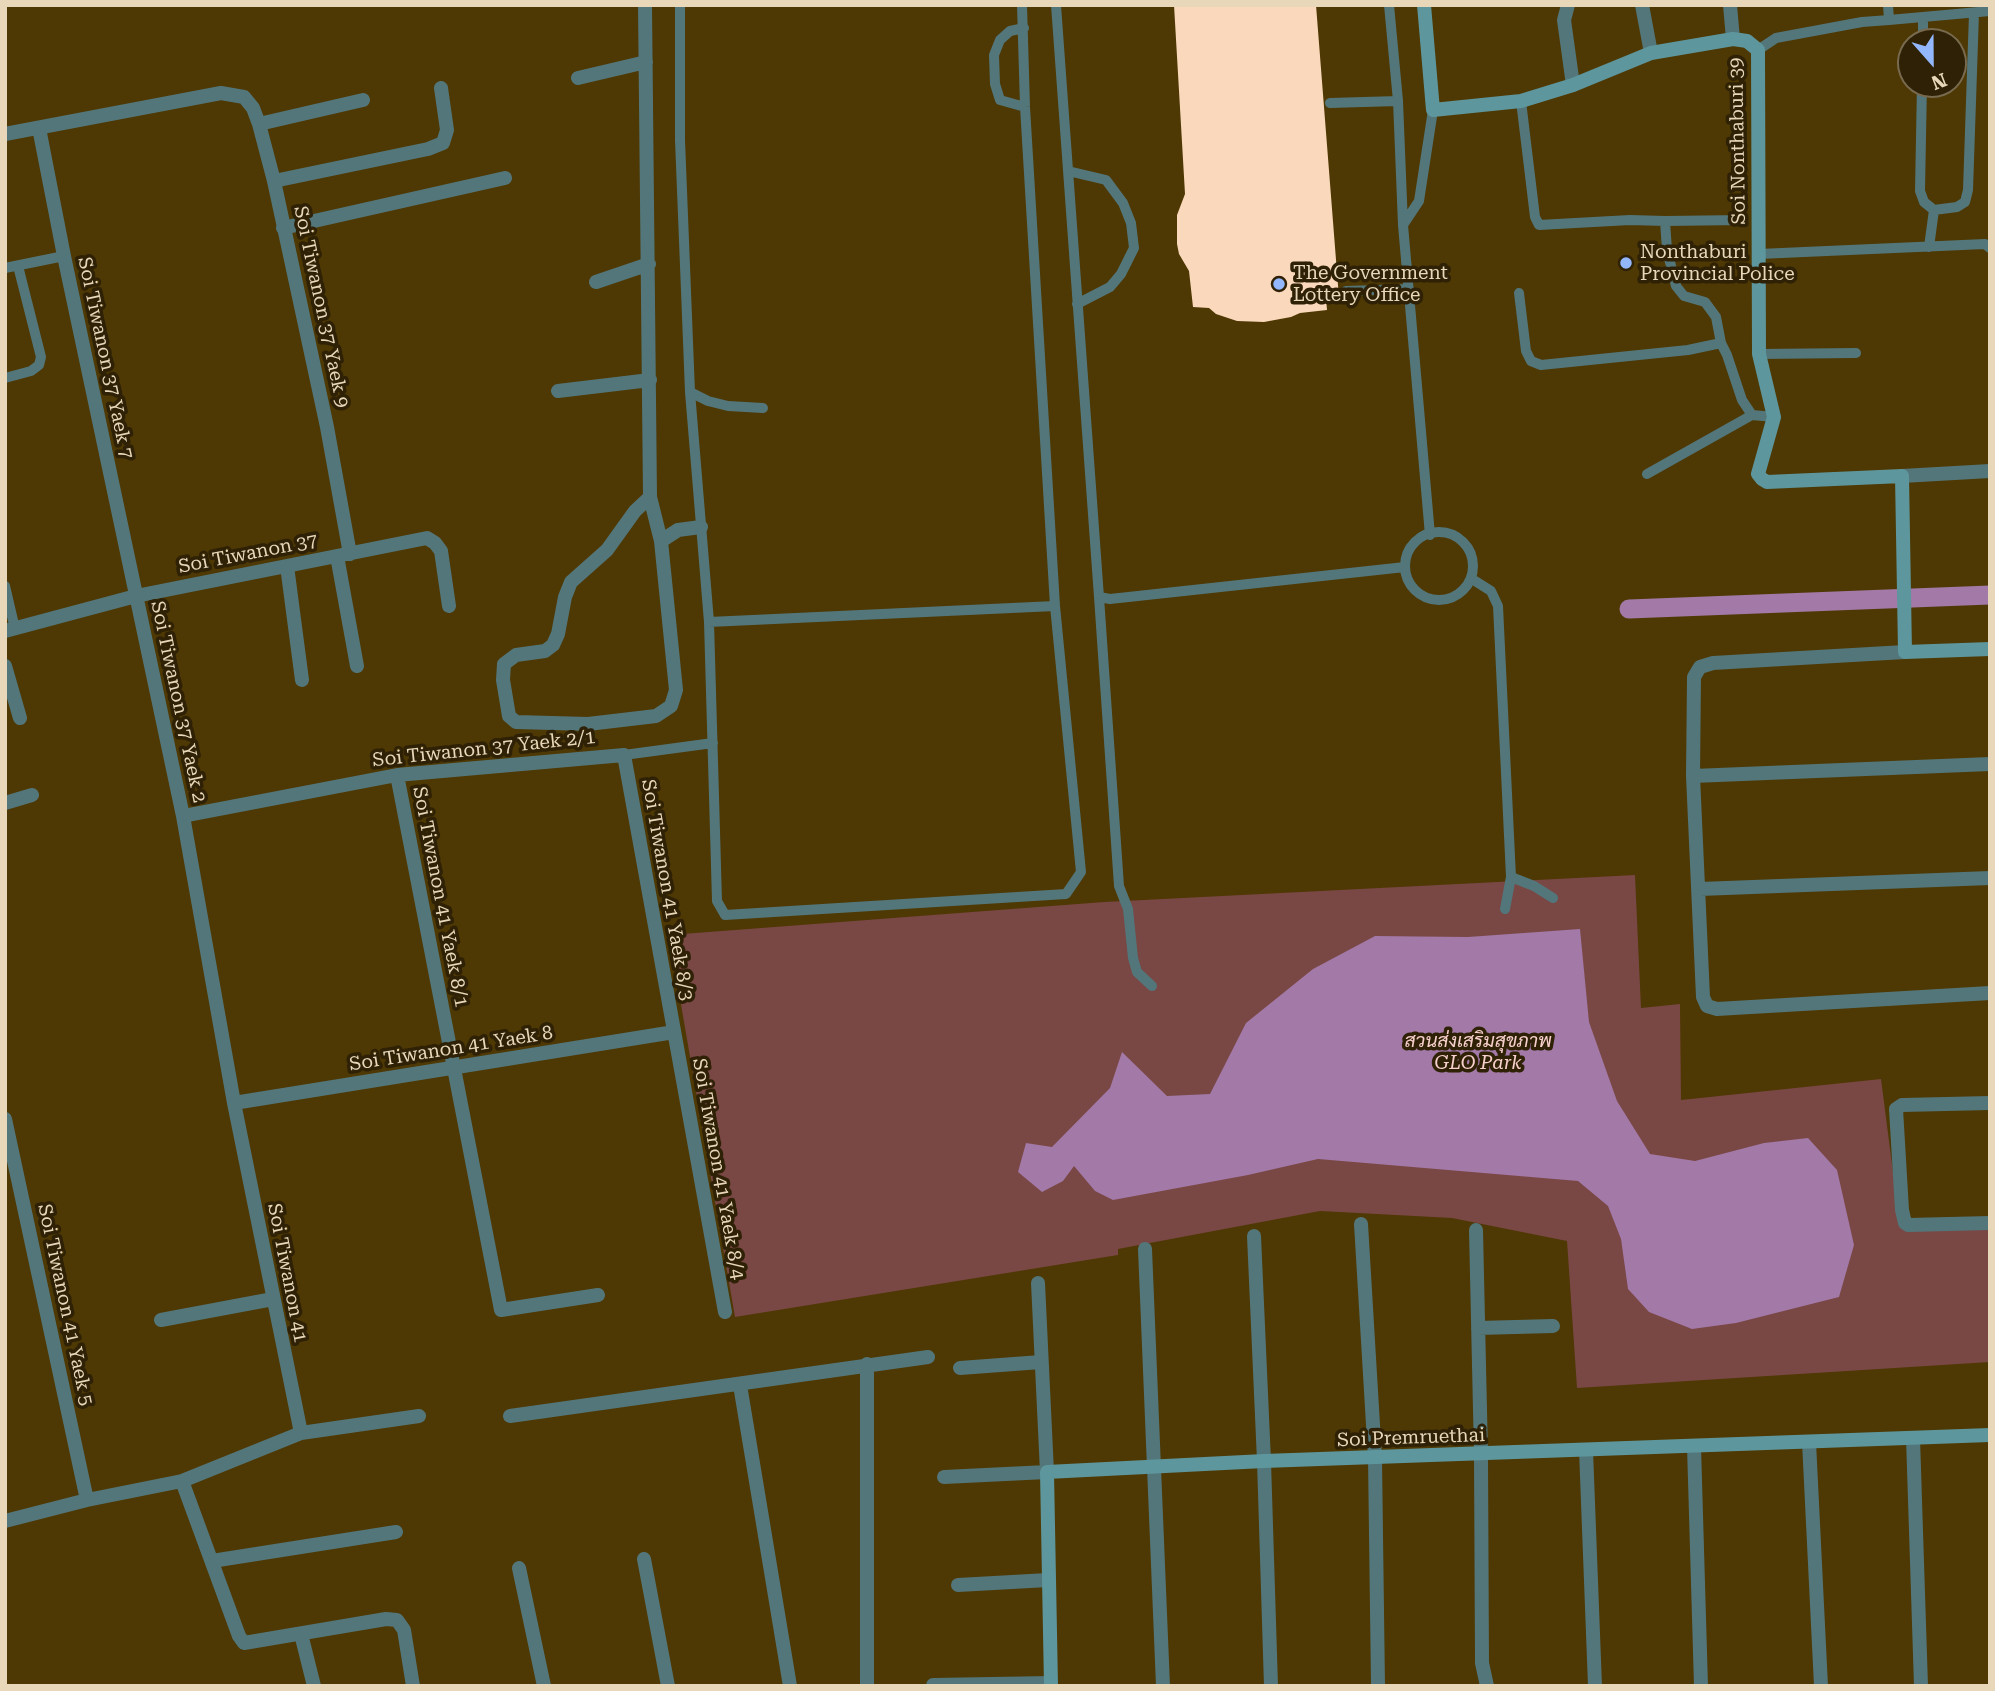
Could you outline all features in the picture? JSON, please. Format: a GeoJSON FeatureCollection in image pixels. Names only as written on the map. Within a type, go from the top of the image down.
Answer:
{"type":"FeatureCollection","features":[{"type":"Feature","properties":{"kind":"street"},"geometry":{"type":"LineString","coordinates":[[645,5],[650,496],[661,541],[676,690],[671,706],[656,716],[588,724],[516,722],[509,716],[503,680],[504,664],[516,655],[545,651],[553,645],[571,582],[607,551],[635,511],[650,496]]}},
{"type":"Feature","properties":{"kind":"street"},"geometry":{"type":"LineString","coordinates":[[1424,5],[1433,110]]}},
{"type":"Feature","properties":{"kind":"street"},"geometry":{"type":"LineString","coordinates":[[1568,5],[1564,20],[1573,85]]}},
{"type":"Feature","properties":{"kind":"street"},"geometry":{"type":"LineString","coordinates":[[1642,5],[1651,53]]}},
{"type":"Feature","properties":{"kind":"street"},"geometry":{"type":"LineString","coordinates":[[1730,5],[1733,39]]}},
{"type":"Feature","properties":{"kind":"street","name":"Soi Nonthaburi 39"},"geometry":{"type":"LineString","coordinates":[[1433,110],[1521,101],[1573,85],[1651,53],[1733,39],[1746,41],[1758,51],[1759,354],[1774,417],[1758,474],[1767,482],[1902,477]]}},
{"type":"Feature","properties":{"kind":"street"},"geometry":{"type":"LineString","coordinates":[[578,78],[646,62]]}},
{"type":"Feature","properties":{"kind":"street"},"geometry":{"type":"LineString","coordinates":[[274,181],[428,149],[443,143],[447,130],[441,88]]}},
{"type":"Feature","properties":{"kind":"street","name":"Soi Tiwanon 37 Yaek 9"},"geometry":{"type":"LineString","coordinates":[[39,128],[221,93],[244,97],[253,108],[274,181],[327,427],[357,666]]}},
{"type":"Feature","properties":{"kind":"street"},"geometry":{"type":"LineString","coordinates":[[259,124],[363,100]]}},
{"type":"Feature","properties":{"kind":"street"},"geometry":{"type":"LineString","coordinates":[[5,134],[39,128]]}},
{"type":"Feature","properties":{"kind":"street","name":"Soi Tiwanon 37 Yaek 7"},"geometry":{"type":"LineString","coordinates":[[39,128],[136,596]]}},
{"type":"Feature","properties":{"kind":"street"},"geometry":{"type":"LineString","coordinates":[[284,228],[505,178]]}},
{"type":"Feature","properties":{"kind":"street"},"geometry":{"type":"LineString","coordinates":[[596,282],[649,264]]}},
{"type":"Feature","properties":{"kind":"street"},"geometry":{"type":"LineString","coordinates":[[558,391],[650,380]]}},
{"type":"Feature","properties":{"kind":"street"},"geometry":{"type":"LineString","coordinates":[[1905,652],[1902,477],[1990,471]]}},
{"type":"Feature","properties":{"kind":"street"},"geometry":{"type":"LineString","coordinates":[[661,541],[678,530],[701,527]]}},
{"type":"Feature","properties":{"kind":"street","name":"Soi Tiwanon 37"},"geometry":{"type":"LineString","coordinates":[[10,630],[136,596],[426,538],[435,543],[441,551],[449,606]]}},
{"type":"Feature","properties":{"kind":"street"},"geometry":{"type":"LineString","coordinates":[[287,566],[302,680]]}},
{"type":"Feature","properties":{"kind":"street","name":"Soi Tiwanon 37 Yaek 2"},"geometry":{"type":"LineString","coordinates":[[136,596],[183,816]]}},
{"type":"Feature","properties":{"kind":"street"},"geometry":{"type":"LineString","coordinates":[[1990,649],[1713,663],[1700,667],[1694,677],[1693,776],[1703,997],[1707,1006],[1717,1009],[1990,993]]}},
{"type":"Feature","properties":{"kind":"street"},"geometry":{"type":"LineString","coordinates":[[5,666],[20,718]]}},
{"type":"Feature","properties":{"kind":"street","name":"Soi Tiwanon 37 Yaek 2/1"},"geometry":{"type":"LineString","coordinates":[[183,816],[397,775],[624,754]]}},
{"type":"Feature","properties":{"kind":"street","name":"Soi Tiwanon 41 Yaek 8/3"},"geometry":{"type":"LineString","coordinates":[[624,754],[674,1032]]}},
{"type":"Feature","properties":{"kind":"street"},"geometry":{"type":"LineString","coordinates":[[1693,776],[1990,764]]}},
{"type":"Feature","properties":{"kind":"street","name":"Soi Tiwanon 41 Yaek 8/1"},"geometry":{"type":"LineString","coordinates":[[397,775],[501,1310],[598,1296]]}},
{"type":"Feature","properties":{"kind":"street"},"geometry":{"type":"LineString","coordinates":[[5,803],[32,795]]}},
{"type":"Feature","properties":{"kind":"street","name":"Soi Tiwanon 41"},"geometry":{"type":"LineString","coordinates":[[183,816],[234,1103],[301,1433]]}},
{"type":"Feature","properties":{"kind":"street"},"geometry":{"type":"LineString","coordinates":[[1700,889],[1990,878]]}},
{"type":"Feature","properties":{"kind":"street","name":"Soi Tiwanon 41 Yaek 8"},"geometry":{"type":"LineString","coordinates":[[234,1103],[674,1032]]}},
{"type":"Feature","properties":{"kind":"street","name":"Soi Tiwanon 41 Yaek 8/4"},"geometry":{"type":"LineString","coordinates":[[674,1032],[725,1312]]}},
{"type":"Feature","properties":{"kind":"street"},"geometry":{"type":"LineString","coordinates":[[1990,1103],[1902,1105],[1896,1109],[1905,1223],[1990,1223]]}},
{"type":"Feature","properties":{"kind":"street","name":"Soi Tiwanon 41 Yaek 5"},"geometry":{"type":"LineString","coordinates":[[5,1119],[87,1500]]}},
{"type":"Feature","properties":{"kind":"street"},"geometry":{"type":"LineString","coordinates":[[1361,1224],[1375,1458],[1378,1686]]}},
{"type":"Feature","properties":{"kind":"street"},"geometry":{"type":"LineString","coordinates":[[1476,1230],[1482,1663],[1487,1686]]}},
{"type":"Feature","properties":{"kind":"street"},"geometry":{"type":"LineString","coordinates":[[1254,1236],[1270,1686]]}},
{"type":"Feature","properties":{"kind":"street"},"geometry":{"type":"LineString","coordinates":[[1145,1249],[1163,1686]]}},
{"type":"Feature","properties":{"kind":"street"},"geometry":{"type":"LineString","coordinates":[[933,1685],[1051,1684],[1038,1283]]}},
{"type":"Feature","properties":{"kind":"street"},"geometry":{"type":"LineString","coordinates":[[161,1320],[273,1299]]}},
{"type":"Feature","properties":{"kind":"street"},"geometry":{"type":"LineString","coordinates":[[1478,1328],[1553,1326]]}},
{"type":"Feature","properties":{"kind":"street"},"geometry":{"type":"LineString","coordinates":[[510,1416],[928,1357]]}},
{"type":"Feature","properties":{"kind":"street"},"geometry":{"type":"LineString","coordinates":[[960,1368],[1041,1362]]}},
{"type":"Feature","properties":{"kind":"street"},"geometry":{"type":"LineString","coordinates":[[867,1364],[867,1686]]}},
{"type":"Feature","properties":{"kind":"street"},"geometry":{"type":"LineString","coordinates":[[740,1385],[790,1686]]}},
{"type":"Feature","properties":{"kind":"street"},"geometry":{"type":"LineString","coordinates":[[5,1521],[87,1500],[182,1481],[301,1433],[419,1416]]}},
{"type":"Feature","properties":{"kind":"street","name":"Soi Premruethai"},"geometry":{"type":"LineString","coordinates":[[1046,1472],[1264,1461],[1990,1435]]}},
{"type":"Feature","properties":{"kind":"street"},"geometry":{"type":"LineString","coordinates":[[1913,1438],[1921,1686]]}},
{"type":"Feature","properties":{"kind":"street"},"geometry":{"type":"LineString","coordinates":[[1809,1442],[1821,1686]]}},
{"type":"Feature","properties":{"kind":"street"},"geometry":{"type":"LineString","coordinates":[[1694,1446],[1701,1686]]}},
{"type":"Feature","properties":{"kind":"street"},"geometry":{"type":"LineString","coordinates":[[1586,1450],[1595,1686]]}},
{"type":"Feature","properties":{"kind":"street"},"geometry":{"type":"LineString","coordinates":[[944,1477],[1046,1472]]}},
{"type":"Feature","properties":{"kind":"street"},"geometry":{"type":"LineString","coordinates":[[182,1481],[239,1636],[244,1643],[386,1619],[397,1620],[404,1630],[413,1686]]}},
{"type":"Feature","properties":{"kind":"street"},"geometry":{"type":"LineString","coordinates":[[212,1561],[396,1532]]}},
{"type":"Feature","properties":{"kind":"street"},"geometry":{"type":"LineString","coordinates":[[644,1559],[668,1686]]}},
{"type":"Feature","properties":{"kind":"street"},"geometry":{"type":"LineString","coordinates":[[519,1568],[544,1686]]}},
{"type":"Feature","properties":{"kind":"street"},"geometry":{"type":"LineString","coordinates":[[958,1586],[1048,1580]]}},
{"type":"Feature","properties":{"kind":"street"},"geometry":{"type":"LineString","coordinates":[[301,1634],[314,1686]]}},
{"type":"Feature","properties":{"kind":"lane"},"geometry":{"type":"LineString","coordinates":[[680,5],[680,140],[690,392],[709,622],[717,901],[725,915],[1066,894],[1081,872],[1055,606],[1024,107],[1023,5]]}},
{"type":"Feature","properties":{"kind":"lane"},"geometry":{"type":"LineString","coordinates":[[1056,5],[1119,886],[1128,908],[1137,972],[1152,986]]}},
{"type":"Feature","properties":{"kind":"lane"},"geometry":{"type":"LineString","coordinates":[[1389,5],[1398,101],[1403,225],[1430,535]]}},
{"type":"Feature","properties":{"kind":"lane"},"geometry":{"type":"LineString","coordinates":[[1888,5],[1889,20]]}},
{"type":"Feature","properties":{"kind":"lane"},"geometry":{"type":"LineString","coordinates":[[1758,51],[1776,38],[1862,22],[1990,11]]}},
{"type":"Feature","properties":{"kind":"lane"},"geometry":{"type":"LineString","coordinates":[[1922,98],[1920,191],[1924,202],[1934,210],[1957,207],[1965,202],[1968,190],[1974,13]]}},
{"type":"Feature","properties":{"kind":"lane"},"geometry":{"type":"LineString","coordinates":[[1923,17],[1923,28]]}},
{"type":"Feature","properties":{"kind":"lane"},"geometry":{"type":"LineString","coordinates":[[1024,28],[1010,31],[1000,40],[994,55],[995,84],[1000,100],[1024,107]]}},
{"type":"Feature","properties":{"kind":"lane"},"geometry":{"type":"LineString","coordinates":[[1330,103],[1398,101]]}},
{"type":"Feature","properties":{"kind":"lane"},"geometry":{"type":"LineString","coordinates":[[1521,101],[1535,217],[1539,225],[1630,220],[1742,220]]}},
{"type":"Feature","properties":{"kind":"lane"},"geometry":{"type":"LineString","coordinates":[[1403,225],[1419,201],[1433,110]]}},
{"type":"Feature","properties":{"kind":"lane"},"geometry":{"type":"LineString","coordinates":[[1068,171],[1106,180],[1123,203],[1131,223],[1134,248],[1121,274],[1110,287],[1077,304]]}},
{"type":"Feature","properties":{"kind":"lane"},"geometry":{"type":"LineString","coordinates":[[1929,247],[1934,210]]}},
{"type":"Feature","properties":{"kind":"lane"},"geometry":{"type":"LineString","coordinates":[[1665,221],[1667,250],[1676,286],[1684,296],[1705,302],[1716,317],[1721,343],[1742,400],[1752,415]]}},
{"type":"Feature","properties":{"kind":"lane"},"geometry":{"type":"LineString","coordinates":[[1759,254],[1985,244],[1990,248]]}},
{"type":"Feature","properties":{"kind":"lane"},"geometry":{"type":"LineString","coordinates":[[5,268],[64,256]]}},
{"type":"Feature","properties":{"kind":"lane"},"geometry":{"type":"LineString","coordinates":[[5,378],[31,372],[39,365],[41,356],[18,266]]}},
{"type":"Feature","properties":{"kind":"lane"},"geometry":{"type":"LineString","coordinates":[[1346,291],[1409,289]]}},
{"type":"Feature","properties":{"kind":"lane"},"geometry":{"type":"LineString","coordinates":[[1518,293],[1526,351],[1531,361],[1541,365],[1688,350],[1721,343]]}},
{"type":"Feature","properties":{"kind":"lane"},"geometry":{"type":"LineString","coordinates":[[1759,354],[1856,353]]}},
{"type":"Feature","properties":{"kind":"lane"},"geometry":{"type":"LineString","coordinates":[[690,392],[708,401],[728,406],[763,408]]}},
{"type":"Feature","properties":{"kind":"lane"},"geometry":{"type":"LineString","coordinates":[[1647,474],[1752,415],[1774,417]]}},
{"type":"Feature","properties":{"kind":"lane"},"geometry":{"type":"LineString","coordinates":[[1443,532],[1462,540],[1473,558],[1474,569],[1472,579],[1457,596],[1434,600],[1423,597],[1413,589],[1407,579],[1405,567],[1406,555],[1412,545],[1421,537],[1443,532]]}},
{"type":"Feature","properties":{"kind":"lane"},"geometry":{"type":"LineString","coordinates":[[1099,597],[1111,598],[1405,567]]}},
{"type":"Feature","properties":{"kind":"lane"},"geometry":{"type":"LineString","coordinates":[[1472,579],[1491,591],[1498,606],[1511,877],[1505,909]]}},
{"type":"Feature","properties":{"kind":"lane"},"geometry":{"type":"LineString","coordinates":[[5,586],[10,630]]}},
{"type":"Feature","properties":{"kind":"lane"},"geometry":{"type":"LineString","coordinates":[[709,622],[1055,606]]}},
{"type":"Feature","properties":{"kind":"lane"},"geometry":{"type":"LineString","coordinates":[[624,754],[713,743]]}},
{"type":"Feature","properties":{"kind":"lane"},"geometry":{"type":"LineString","coordinates":[[1511,877],[1534,886],[1553,898]]}},
{"type":"Feature","properties":{"kind":"green space","name":"สวนส่งเสริมสุขภาพ GLO Park"},"geometry":{"type":"Polygon","coordinates":[[[1635,875],[1641,1008],[1680,1004],[1681,1100],[1881,1079],[1900,1226],[1990,1224],[1990,1362],[1577,1388],[1567,1241],[1452,1218],[1320,1211],[1118,1249],[1118,1255],[735,1317],[669,935],[1104,902],[1635,875]]]}},
{"type":"Feature","properties":{"kind":"shaded area"},"geometry":{"type":"Polygon","coordinates":[[[1580,929],[1589,1022],[1617,1101],[1650,1154],[1695,1161],[1764,1143],[1808,1138],[1837,1170],[1854,1245],[1839,1297],[1736,1323],[1692,1329],[1649,1312],[1628,1289],[1621,1239],[1608,1206],[1578,1181],[1318,1159],[1113,1200],[1095,1191],[1074,1166],[1063,1181],[1042,1192],[1018,1172],[1026,1143],[1052,1147],[1110,1088],[1122,1052],[1167,1096],[1210,1094],[1246,1023],[1313,969],[1375,936],[1468,937],[1580,929]]]}},
{"type":"Feature","properties":{"kind":"building"},"geometry":{"type":"Polygon","coordinates":[[[1174,5],[1316,5],[1339,298],[1326,298],[1327,310],[1300,313],[1264,322],[1237,321],[1216,314],[1209,308],[1193,307],[1189,271],[1179,254],[1177,244],[1177,215],[1185,194],[1174,5]]]}},
{"type":"Feature","properties":{"kind":"waterway"},"geometry":{"type":"LineString","coordinates":[[1629,609],[1990,595]]}},
{"type":"Feature","properties":{"kind":"place","name":"Nonthaburi Provincial Police"},"geometry":{"type":"Point","coordinates":[1626,263]}},
{"type":"Feature","properties":{"kind":"place","name":"The Government Lottery Office"},"geometry":{"type":"Point","coordinates":[1279,284]}}]}
